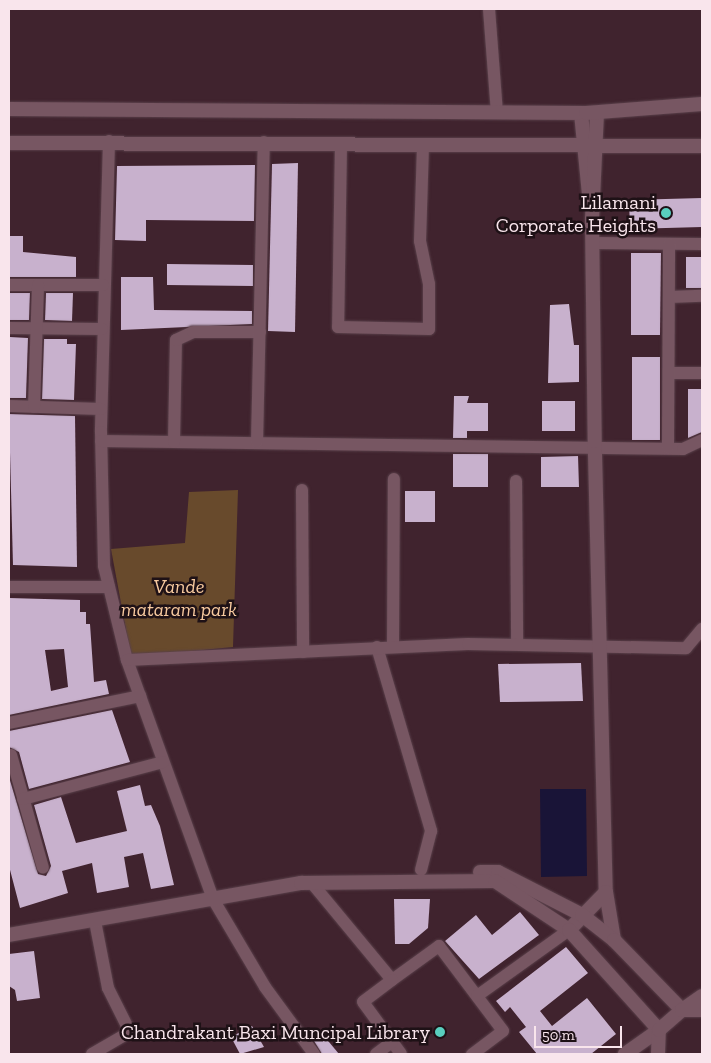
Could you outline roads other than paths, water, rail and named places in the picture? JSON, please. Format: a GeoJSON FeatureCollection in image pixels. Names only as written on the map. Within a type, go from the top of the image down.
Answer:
{"type":"FeatureCollection","features":[{"type":"Feature","properties":{"kind":"main road"},"geometry":{"type":"LineString","coordinates":[[9,109],[581,113],[702,104]]}},
{"type":"Feature","properties":{"kind":"main road"},"geometry":{"type":"LineString","coordinates":[[592,219],[598,146],[597,112]]}},
{"type":"Feature","properties":{"kind":"main road"},"geometry":{"type":"LineString","coordinates":[[581,113],[581,146],[592,219],[593,243],[594,444],[606,892],[614,940]]}},
{"type":"Feature","properties":{"kind":"main road"},"geometry":{"type":"LineString","coordinates":[[9,143],[109,141],[341,143],[424,146],[702,146]]}},
{"type":"Feature","properties":{"kind":"main road"},"geometry":{"type":"LineString","coordinates":[[9,935],[95,921],[300,873],[421,870],[498,872],[582,915],[614,940],[682,1010],[702,1010]]}},
{"type":"Feature","properties":{"kind":"main road"},"geometry":{"type":"LineString","coordinates":[[9,926],[211,894],[312,882],[495,881],[569,930],[659,1030],[658,1054]]}},
{"type":"Feature","properties":{"kind":"main road"},"geometry":{"type":"LineString","coordinates":[[569,930],[606,892]]}},
{"type":"Feature","properties":{"kind":"main road"},"geometry":{"type":"LineString","coordinates":[[625,1054],[702,996]]}},
{"type":"Feature","properties":{"kind":"street"},"geometry":{"type":"LineString","coordinates":[[489,9],[497,112]]}},
{"type":"Feature","properties":{"kind":"street"},"geometry":{"type":"LineString","coordinates":[[109,141],[103,285],[101,409],[104,566],[127,660],[211,894],[265,987],[314,1054]]}},
{"type":"Feature","properties":{"kind":"street"},"geometry":{"type":"LineString","coordinates":[[257,442],[264,142]]}},
{"type":"Feature","properties":{"kind":"street"},"geometry":{"type":"LineString","coordinates":[[341,143],[338,327],[429,329],[429,284],[420,241],[424,146]]}},
{"type":"Feature","properties":{"kind":"street"},"geometry":{"type":"LineString","coordinates":[[593,243],[702,244]]}},
{"type":"Feature","properties":{"kind":"street"},"geometry":{"type":"LineString","coordinates":[[668,448],[669,244]]}},
{"type":"Feature","properties":{"kind":"street"},"geometry":{"type":"LineString","coordinates":[[9,285],[103,285]]}},
{"type":"Feature","properties":{"kind":"street"},"geometry":{"type":"LineString","coordinates":[[34,407],[38,285]]}},
{"type":"Feature","properties":{"kind":"street"},"geometry":{"type":"LineString","coordinates":[[669,297],[702,296]]}},
{"type":"Feature","properties":{"kind":"street"},"geometry":{"type":"LineString","coordinates":[[9,328],[102,329]]}},
{"type":"Feature","properties":{"kind":"street"},"geometry":{"type":"LineString","coordinates":[[174,442],[176,340],[193,332],[260,332]]}},
{"type":"Feature","properties":{"kind":"street"},"geometry":{"type":"LineString","coordinates":[[669,373],[702,373]]}},
{"type":"Feature","properties":{"kind":"street"},"geometry":{"type":"LineString","coordinates":[[9,406],[101,409]]}},
{"type":"Feature","properties":{"kind":"street"},"geometry":{"type":"LineString","coordinates":[[101,441],[594,444],[683,449],[702,440]]}},
{"type":"Feature","properties":{"kind":"street"},"geometry":{"type":"LineString","coordinates":[[393,646],[394,479]]}},
{"type":"Feature","properties":{"kind":"street"},"geometry":{"type":"LineString","coordinates":[[516,481],[517,644]]}},
{"type":"Feature","properties":{"kind":"street"},"geometry":{"type":"LineString","coordinates":[[302,490],[303,652]]}},
{"type":"Feature","properties":{"kind":"street"},"geometry":{"type":"LineString","coordinates":[[9,587],[109,587]]}},
{"type":"Feature","properties":{"kind":"street"},"geometry":{"type":"LineString","coordinates":[[686,648],[702,629]]}},
{"type":"Feature","properties":{"kind":"street"},"geometry":{"type":"LineString","coordinates":[[127,660],[393,646],[600,644],[702,648]]}},
{"type":"Feature","properties":{"kind":"street"},"geometry":{"type":"LineString","coordinates":[[377,647],[431,831],[421,870]]}},
{"type":"Feature","properties":{"kind":"street"},"geometry":{"type":"LineString","coordinates":[[9,723],[140,696]]}},
{"type":"Feature","properties":{"kind":"street"},"geometry":{"type":"LineString","coordinates":[[11,755],[43,868]]}},
{"type":"Feature","properties":{"kind":"street"},"geometry":{"type":"LineString","coordinates":[[23,799],[163,762]]}},
{"type":"Feature","properties":{"kind":"street"},"geometry":{"type":"LineString","coordinates":[[312,882],[392,980]]}},
{"type":"Feature","properties":{"kind":"street"},"geometry":{"type":"LineString","coordinates":[[92,1054],[130,1032],[108,988],[95,921]]}},
{"type":"Feature","properties":{"kind":"street"},"geometry":{"type":"LineString","coordinates":[[477,996],[569,930]]}},
{"type":"Feature","properties":{"kind":"street"},"geometry":{"type":"LineString","coordinates":[[401,1054],[363,1002],[439,946],[503,1030],[472,1054]]}},
{"type":"Feature","properties":{"kind":"street"},"geometry":{"type":"LineString","coordinates":[[376,1054],[392,1042]]}},
{"type":"Feature","properties":{"kind":"place","name":"Lilamani Corporate Heights"},"geometry":{"type":"Point","coordinates":[666,213]}},
{"type":"Feature","properties":{"kind":"place","name":"Chandrakant Baxi Muncipal Library"},"geometry":{"type":"Point","coordinates":[440,1032]}},
{"type":"Feature","properties":{"kind":"park label","name":"Vande mataram park"},"geometry":{"type":"Point","coordinates":[179,598]}}]}
